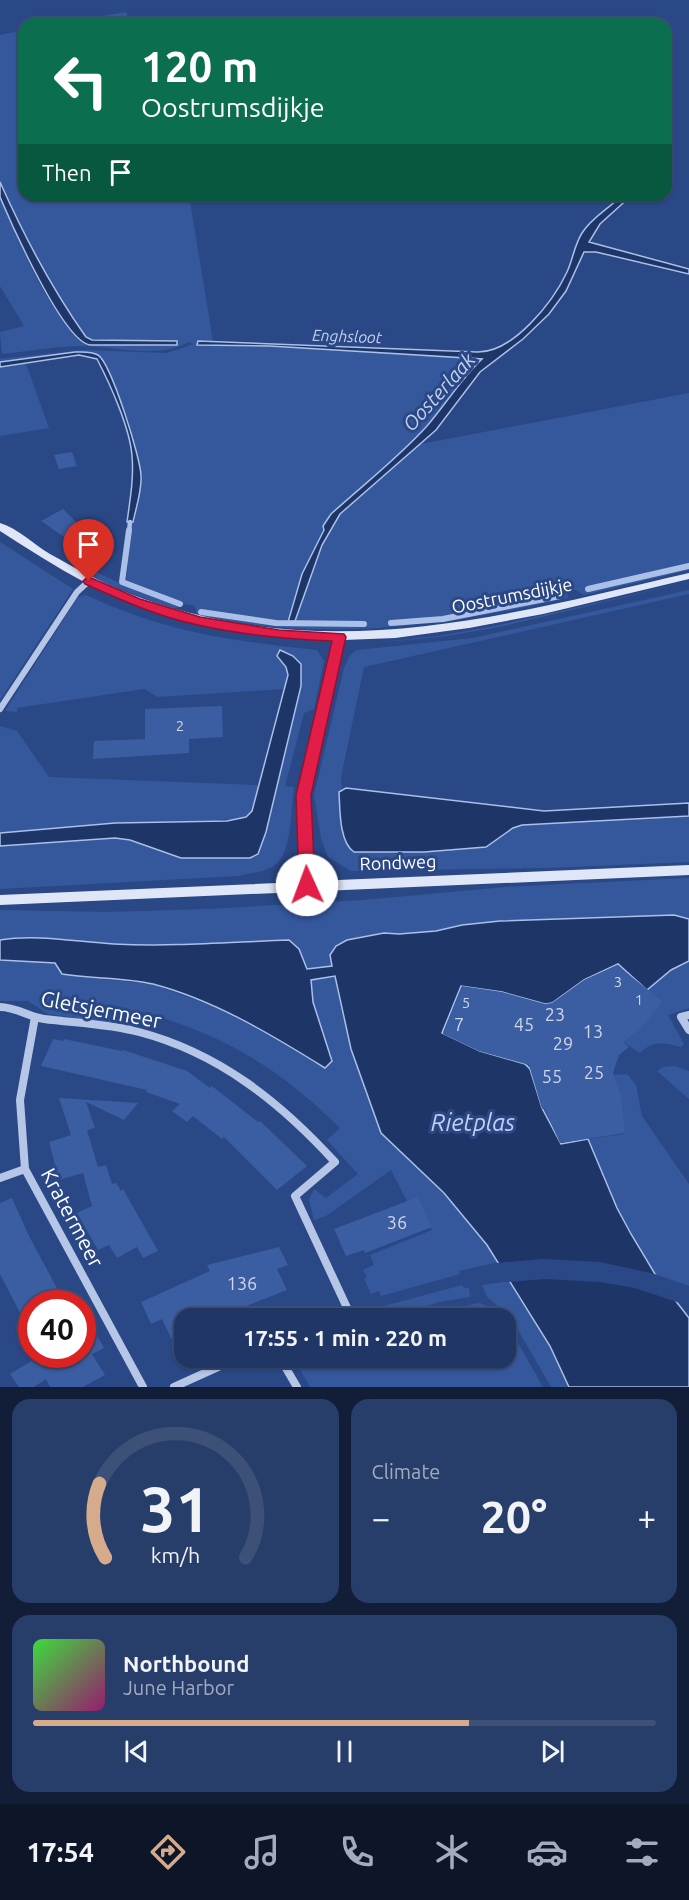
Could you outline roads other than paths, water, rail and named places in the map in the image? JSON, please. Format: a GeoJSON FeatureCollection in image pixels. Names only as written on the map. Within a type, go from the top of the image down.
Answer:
{"type":"FeatureCollection","features":[{"type":"Feature","properties":{"kind":"street","name":"Oostrumsdijkje"},"geometry":{"type":"LineString","coordinates":[[0,526],[50,560],[135,602],[199,621],[271,633],[339,637],[418,632],[498,619],[689,576]]}},
{"type":"Feature","properties":{"kind":"street"},"geometry":{"type":"LineString","coordinates":[[0,709],[77,592],[89,581]]}},
{"type":"Feature","properties":{"kind":"street"},"geometry":{"type":"LineString","coordinates":[[307,885],[303,795],[339,637]]}},
{"type":"Feature","properties":{"kind":"street","name":"Rondweg"},"geometry":{"type":"LineString","coordinates":[[0,900],[689,870]]}},
{"type":"Feature","properties":{"kind":"street","name":"Gletsjermeer"},"geometry":{"type":"LineString","coordinates":[[0,1007],[9,1006],[35,1017],[139,1032],[190,1049],[251,1082],[287,1110],[335,1162],[295,1196],[347,1308]]}},
{"type":"Feature","properties":{"kind":"street"},"geometry":{"type":"LineString","coordinates":[[685,1016],[689,1030]]}},
{"type":"Feature","properties":{"kind":"street","name":"Kratermeer"},"geometry":{"type":"LineString","coordinates":[[35,1017],[20,1100],[25,1169],[143,1387]]}},
{"type":"Feature","properties":{"kind":"street"},"geometry":{"type":"LineString","coordinates":[[0,1178],[25,1169]]}},
{"type":"Feature","properties":{"kind":"street"},"geometry":{"type":"LineString","coordinates":[[174,1387],[216,1368]]}},
{"type":"Feature","properties":{"kind":"street"},"geometry":{"type":"LineString","coordinates":[[286,1368],[297,1387]]}},
{"type":"Feature","properties":{"kind":"water"},"geometry":{"type":"Polygon","coordinates":[[[0,182],[39,262],[86,337],[92,340],[177,341],[177,345],[90,345],[79,339],[66,324],[26,254],[0,197],[0,182]]]}},
{"type":"Feature","properties":{"kind":"water"},"geometry":{"type":"Polygon","coordinates":[[[616,201],[625,201],[600,224],[589,242],[689,269],[689,274],[596,252],[584,252],[566,291],[549,314],[523,339],[480,372],[436,430],[340,514],[322,545],[295,621],[288,622],[302,574],[324,530],[323,526],[331,514],[416,438],[482,359],[270,346],[197,345],[198,341],[477,352],[491,350],[518,335],[542,311],[561,284],[577,243],[591,222],[616,201]]]}},
{"type":"Feature","properties":{"kind":"water"},"geometry":{"type":"Polygon","coordinates":[[[90,352],[98,355],[104,362],[124,412],[141,476],[140,493],[133,522],[127,522],[132,472],[128,433],[119,406],[97,359],[79,355],[0,367],[0,362],[90,352]]]}},
{"type":"Feature","properties":{"kind":"water"},"geometry":{"type":"Polygon","coordinates":[[[280,650],[293,656],[301,664],[301,686],[266,832],[258,854],[250,858],[181,858],[130,840],[115,838],[0,846],[0,833],[115,823],[227,821],[246,817],[252,811],[288,675],[286,667],[277,656],[280,650]]]}},
{"type":"Feature","properties":{"kind":"water"},"geometry":{"type":"Polygon","coordinates":[[[346,788],[544,811],[689,803],[689,816],[522,825],[513,828],[486,847],[424,852],[354,852],[345,841],[341,825],[339,792],[346,788]]]}},
{"type":"Feature","properties":{"kind":"water","name":"Rietplas"},"geometry":{"type":"Polygon","coordinates":[[[674,915],[689,919],[689,961],[671,970],[647,990],[618,964],[584,980],[552,1003],[545,1004],[502,992],[461,986],[442,1033],[480,1051],[525,1064],[530,1069],[542,1108],[561,1144],[588,1139],[617,1208],[631,1234],[655,1274],[689,1318],[689,1387],[569,1387],[550,1346],[487,1245],[444,1193],[381,1133],[351,1049],[335,976],[311,980],[313,1002],[332,1061],[325,1068],[242,1020],[176,991],[142,982],[62,974],[55,963],[0,960],[0,940],[14,938],[158,945],[289,940],[299,949],[307,969],[332,966],[330,955],[336,946],[347,940],[384,933],[436,931],[462,925],[500,921],[674,915]]]}},
{"type":"Feature","properties":{"kind":"waterway"},"geometry":{"type":"LineString","coordinates":[[129,532],[130,522]]}},
{"type":"Feature","properties":{"kind":"waterway"},"geometry":{"type":"LineString","coordinates":[[129,530],[122,582],[180,604]]}},
{"type":"Feature","properties":{"kind":"waterway"},"geometry":{"type":"LineString","coordinates":[[588,589],[689,566]]}},
{"type":"Feature","properties":{"kind":"waterway"},"geometry":{"type":"LineString","coordinates":[[391,623],[443,619],[560,596]]}},
{"type":"Feature","properties":{"kind":"waterway"},"geometry":{"type":"LineString","coordinates":[[201,612],[276,623],[364,624]]}},
{"type":"Feature","properties":{"kind":"water label","name":"Enghsloot"},"geometry":{"type":"Point","coordinates":[347,336]}},
{"type":"Feature","properties":{"kind":"water label","name":"Oosterlaak"},"geometry":{"type":"Point","coordinates":[439,392]}}]}
